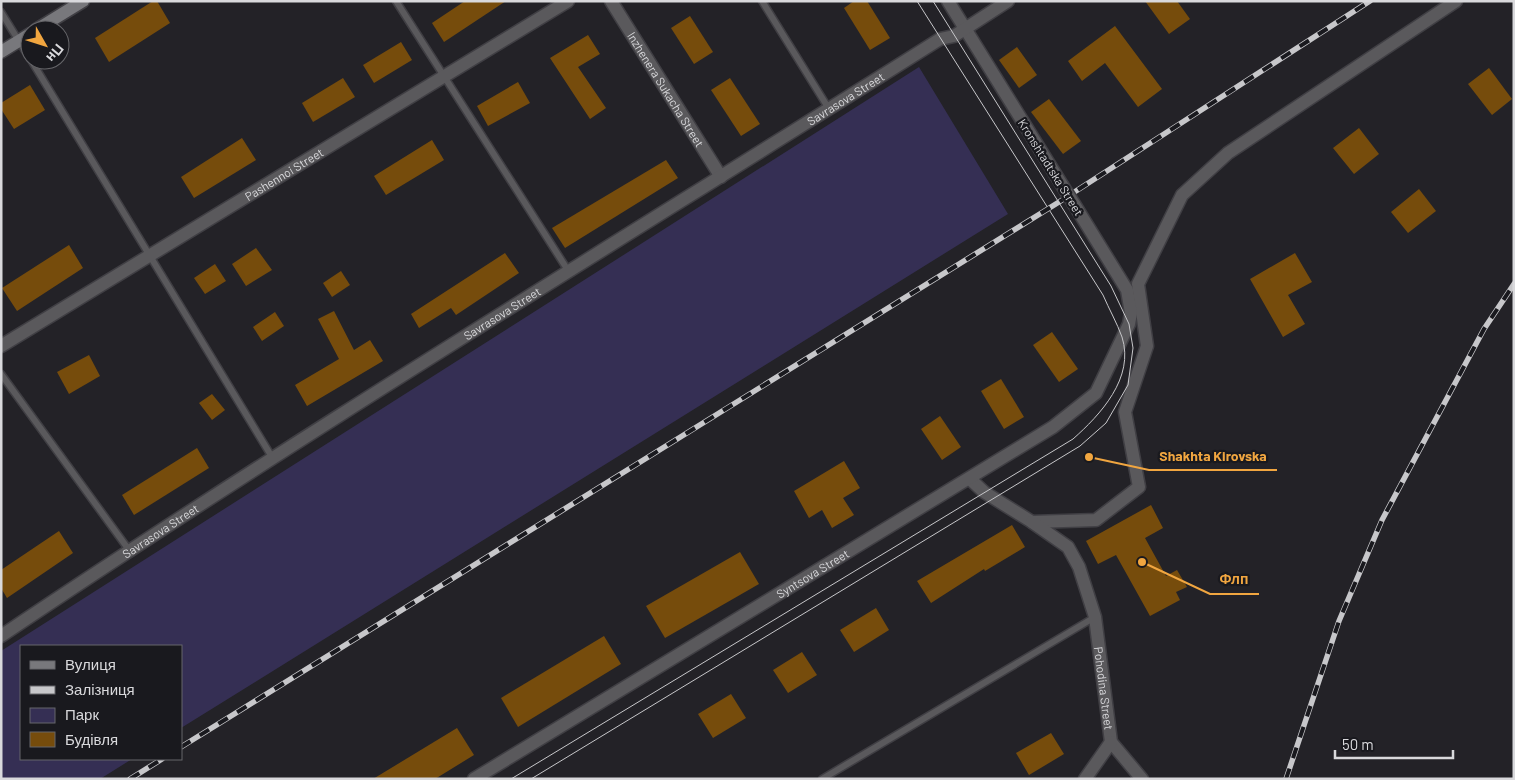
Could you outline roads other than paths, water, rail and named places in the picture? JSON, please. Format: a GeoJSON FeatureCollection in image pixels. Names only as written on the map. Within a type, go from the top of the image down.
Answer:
{"type":"FeatureCollection","features":[{"type":"Feature","properties":{"kind":"main road"},"geometry":{"type":"LineString","coordinates":[[52,20],[82,1]]}},
{"type":"Feature","properties":{"kind":"main road"},"geometry":{"type":"LineString","coordinates":[[1,52],[19,40]]}},
{"type":"Feature","properties":{"kind":"street","name":"Pashennoi Street"},"geometry":{"type":"LineString","coordinates":[[1,346],[568,1]]}},
{"type":"Feature","properties":{"kind":"street","name":"Inzhenera Sukacha Street"},"geometry":{"type":"LineString","coordinates":[[611,1],[721,177]]}},
{"type":"Feature","properties":{"kind":"street","name":"Kronshtadtska Street"},"geometry":{"type":"LineString","coordinates":[[948,1],[1127,290],[1131,313],[1122,338]]}},
{"type":"Feature","properties":{"kind":"street","name":"Savrasova Street"},"geometry":{"type":"LineString","coordinates":[[1,636],[272,457],[940,39],[954,36],[1008,1]]}},
{"type":"Feature","properties":{"kind":"street"},"geometry":{"type":"LineString","coordinates":[[1032,522],[1096,520],[1138,487],[1125,412],[1147,346],[1138,284],[1182,195],[1228,153],[1456,1]]}},
{"type":"Feature","properties":{"kind":"street","name":"Syntsova Street"},"geometry":{"type":"LineString","coordinates":[[482,777],[1053,427],[1096,393],[1122,338]]}},
{"type":"Feature","properties":{"kind":"street","name":"Pohodina Street"},"geometry":{"type":"LineString","coordinates":[[970,479],[984,492],[1068,547],[1079,567],[1095,617],[1111,742],[1142,779]]}},
{"type":"Feature","properties":{"kind":"street"},"geometry":{"type":"LineString","coordinates":[[1084,779],[1111,742]]}},
{"type":"Feature","properties":{"kind":"lane"},"geometry":{"type":"LineString","coordinates":[[396,1],[443,77],[570,272]]}},
{"type":"Feature","properties":{"kind":"lane"},"geometry":{"type":"LineString","coordinates":[[762,1],[829,108]]}},
{"type":"Feature","properties":{"kind":"lane"},"geometry":{"type":"LineString","coordinates":[[1,12],[19,40]]}},
{"type":"Feature","properties":{"kind":"lane"},"geometry":{"type":"LineString","coordinates":[[36,70],[272,457]]}},
{"type":"Feature","properties":{"kind":"lane"},"geometry":{"type":"LineString","coordinates":[[1,374],[129,550]]}},
{"type":"Feature","properties":{"kind":"lane"},"geometry":{"type":"LineString","coordinates":[[822,779],[1095,617]]}},
{"type":"Feature","properties":{"kind":"tram line"},"geometry":{"type":"LineString","coordinates":[[511,779],[1073,439],[1104,407],[1119,381],[1124,367],[1125,352],[1118,326],[1103,295],[917,1]]}},
{"type":"Feature","properties":{"kind":"tram line"},"geometry":{"type":"LineString","coordinates":[[531,779],[1080,446],[1106,423],[1128,385],[1133,348],[1129,324],[1111,286],[933,1]]}},
{"type":"Feature","properties":{"kind":"railway"},"geometry":{"type":"LineString","coordinates":[[182,746],[1059,202],[1370,1]]}},
{"type":"Feature","properties":{"kind":"railway"},"geometry":{"type":"LineString","coordinates":[[1286,779],[1339,621],[1382,520],[1484,329],[1514,284]]}},
{"type":"Feature","properties":{"kind":"railway"},"geometry":{"type":"LineString","coordinates":[[130,779],[160,760]]}},
{"type":"Feature","properties":{"kind":"place","name":"Shakhta Kirovska"},"geometry":{"type":"Point","coordinates":[1089,457]}},
{"type":"Feature","properties":{"kind":"place","name":"Флп"},"geometry":{"type":"Point","coordinates":[1142,562]}}]}
